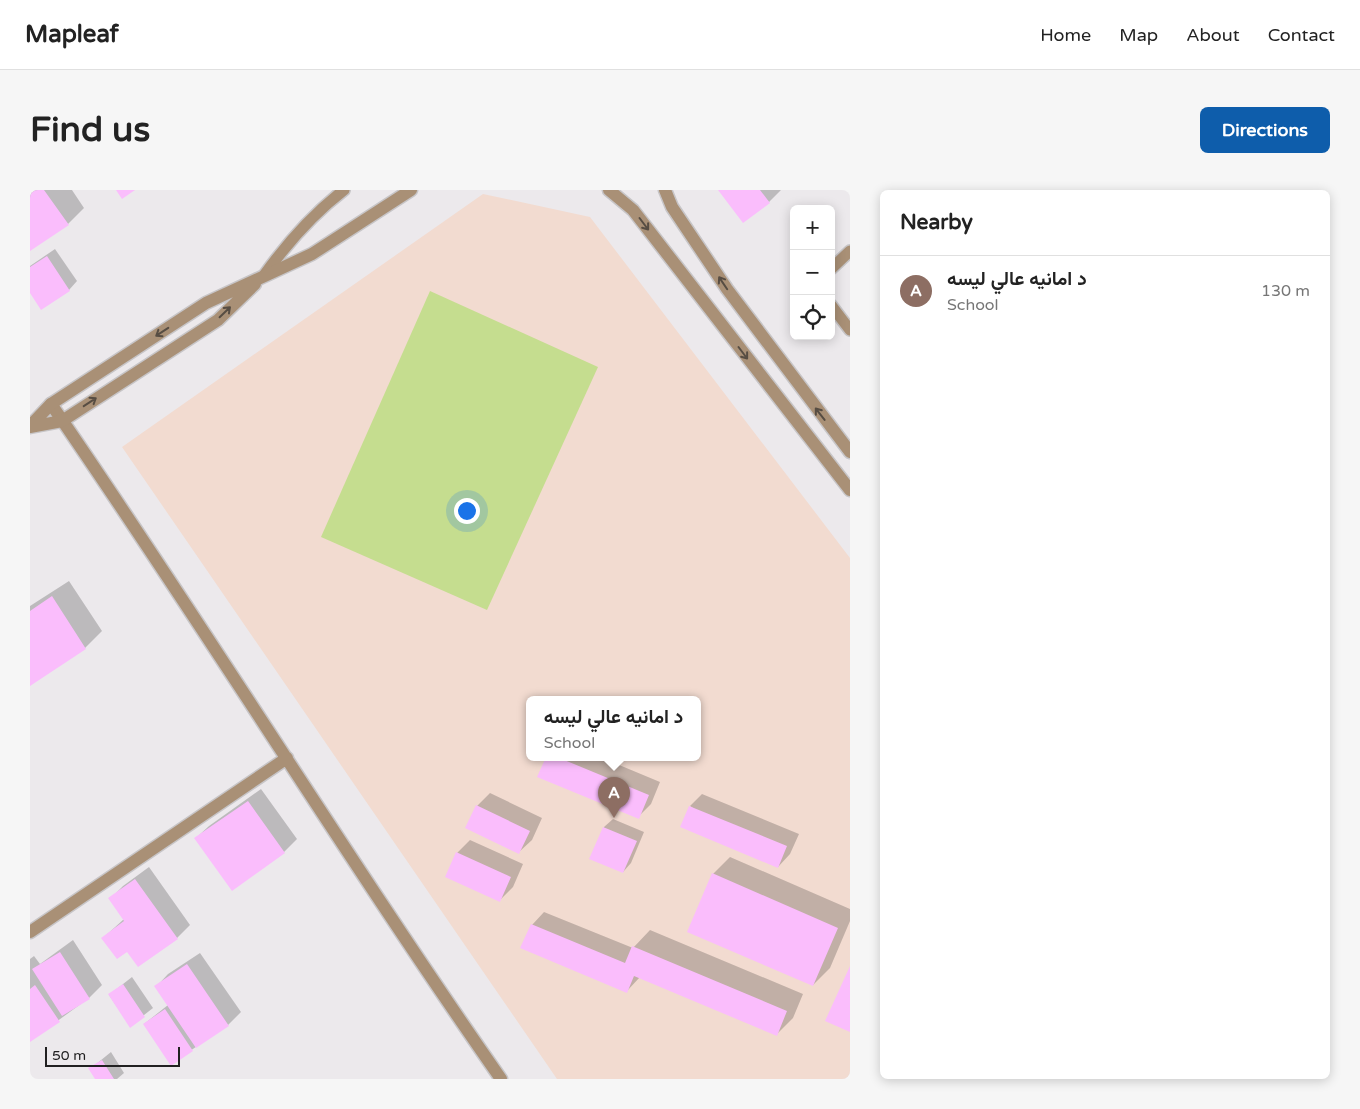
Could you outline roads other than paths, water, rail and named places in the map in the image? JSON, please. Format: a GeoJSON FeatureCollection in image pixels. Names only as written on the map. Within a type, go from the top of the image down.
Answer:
{"type":"FeatureCollection","features":[{"type":"Feature","properties":{"kind":"street"},"geometry":{"type":"LineString","coordinates":[[30,426],[51,404],[206,303],[265,274],[312,254],[411,190]]}},
{"type":"Feature","properties":{"kind":"street"},"geometry":{"type":"LineString","coordinates":[[609,190],[634,210],[850,490]]}},
{"type":"Feature","properties":{"kind":"street"},"geometry":{"type":"LineString","coordinates":[[664,190],[672,207],[727,289],[850,452]]}},
{"type":"Feature","properties":{"kind":"street"},"geometry":{"type":"LineString","coordinates":[[30,426],[62,420],[218,320],[265,274]]}},
{"type":"Feature","properties":{"kind":"street"},"geometry":{"type":"LineString","coordinates":[[51,404],[287,758],[433,982],[501,1079]]}},
{"type":"Feature","properties":{"kind":"street"},"geometry":{"type":"LineString","coordinates":[[30,932],[287,758]]}},
{"type":"Feature","properties":{"kind":"lane"},"geometry":{"type":"LineString","coordinates":[[265,274],[286,244],[322,207],[344,190]]}},
{"type":"Feature","properties":{"kind":"lane"},"geometry":{"type":"LineString","coordinates":[[835,265],[850,251]]}},
{"type":"Feature","properties":{"kind":"lane"},"geometry":{"type":"LineString","coordinates":[[835,310],[850,330]]}},
{"type":"Feature","properties":{"kind":"place","name":"د امانیه عالي لیسه"},"geometry":{"type":"Point","coordinates":[614,818]}}]}
